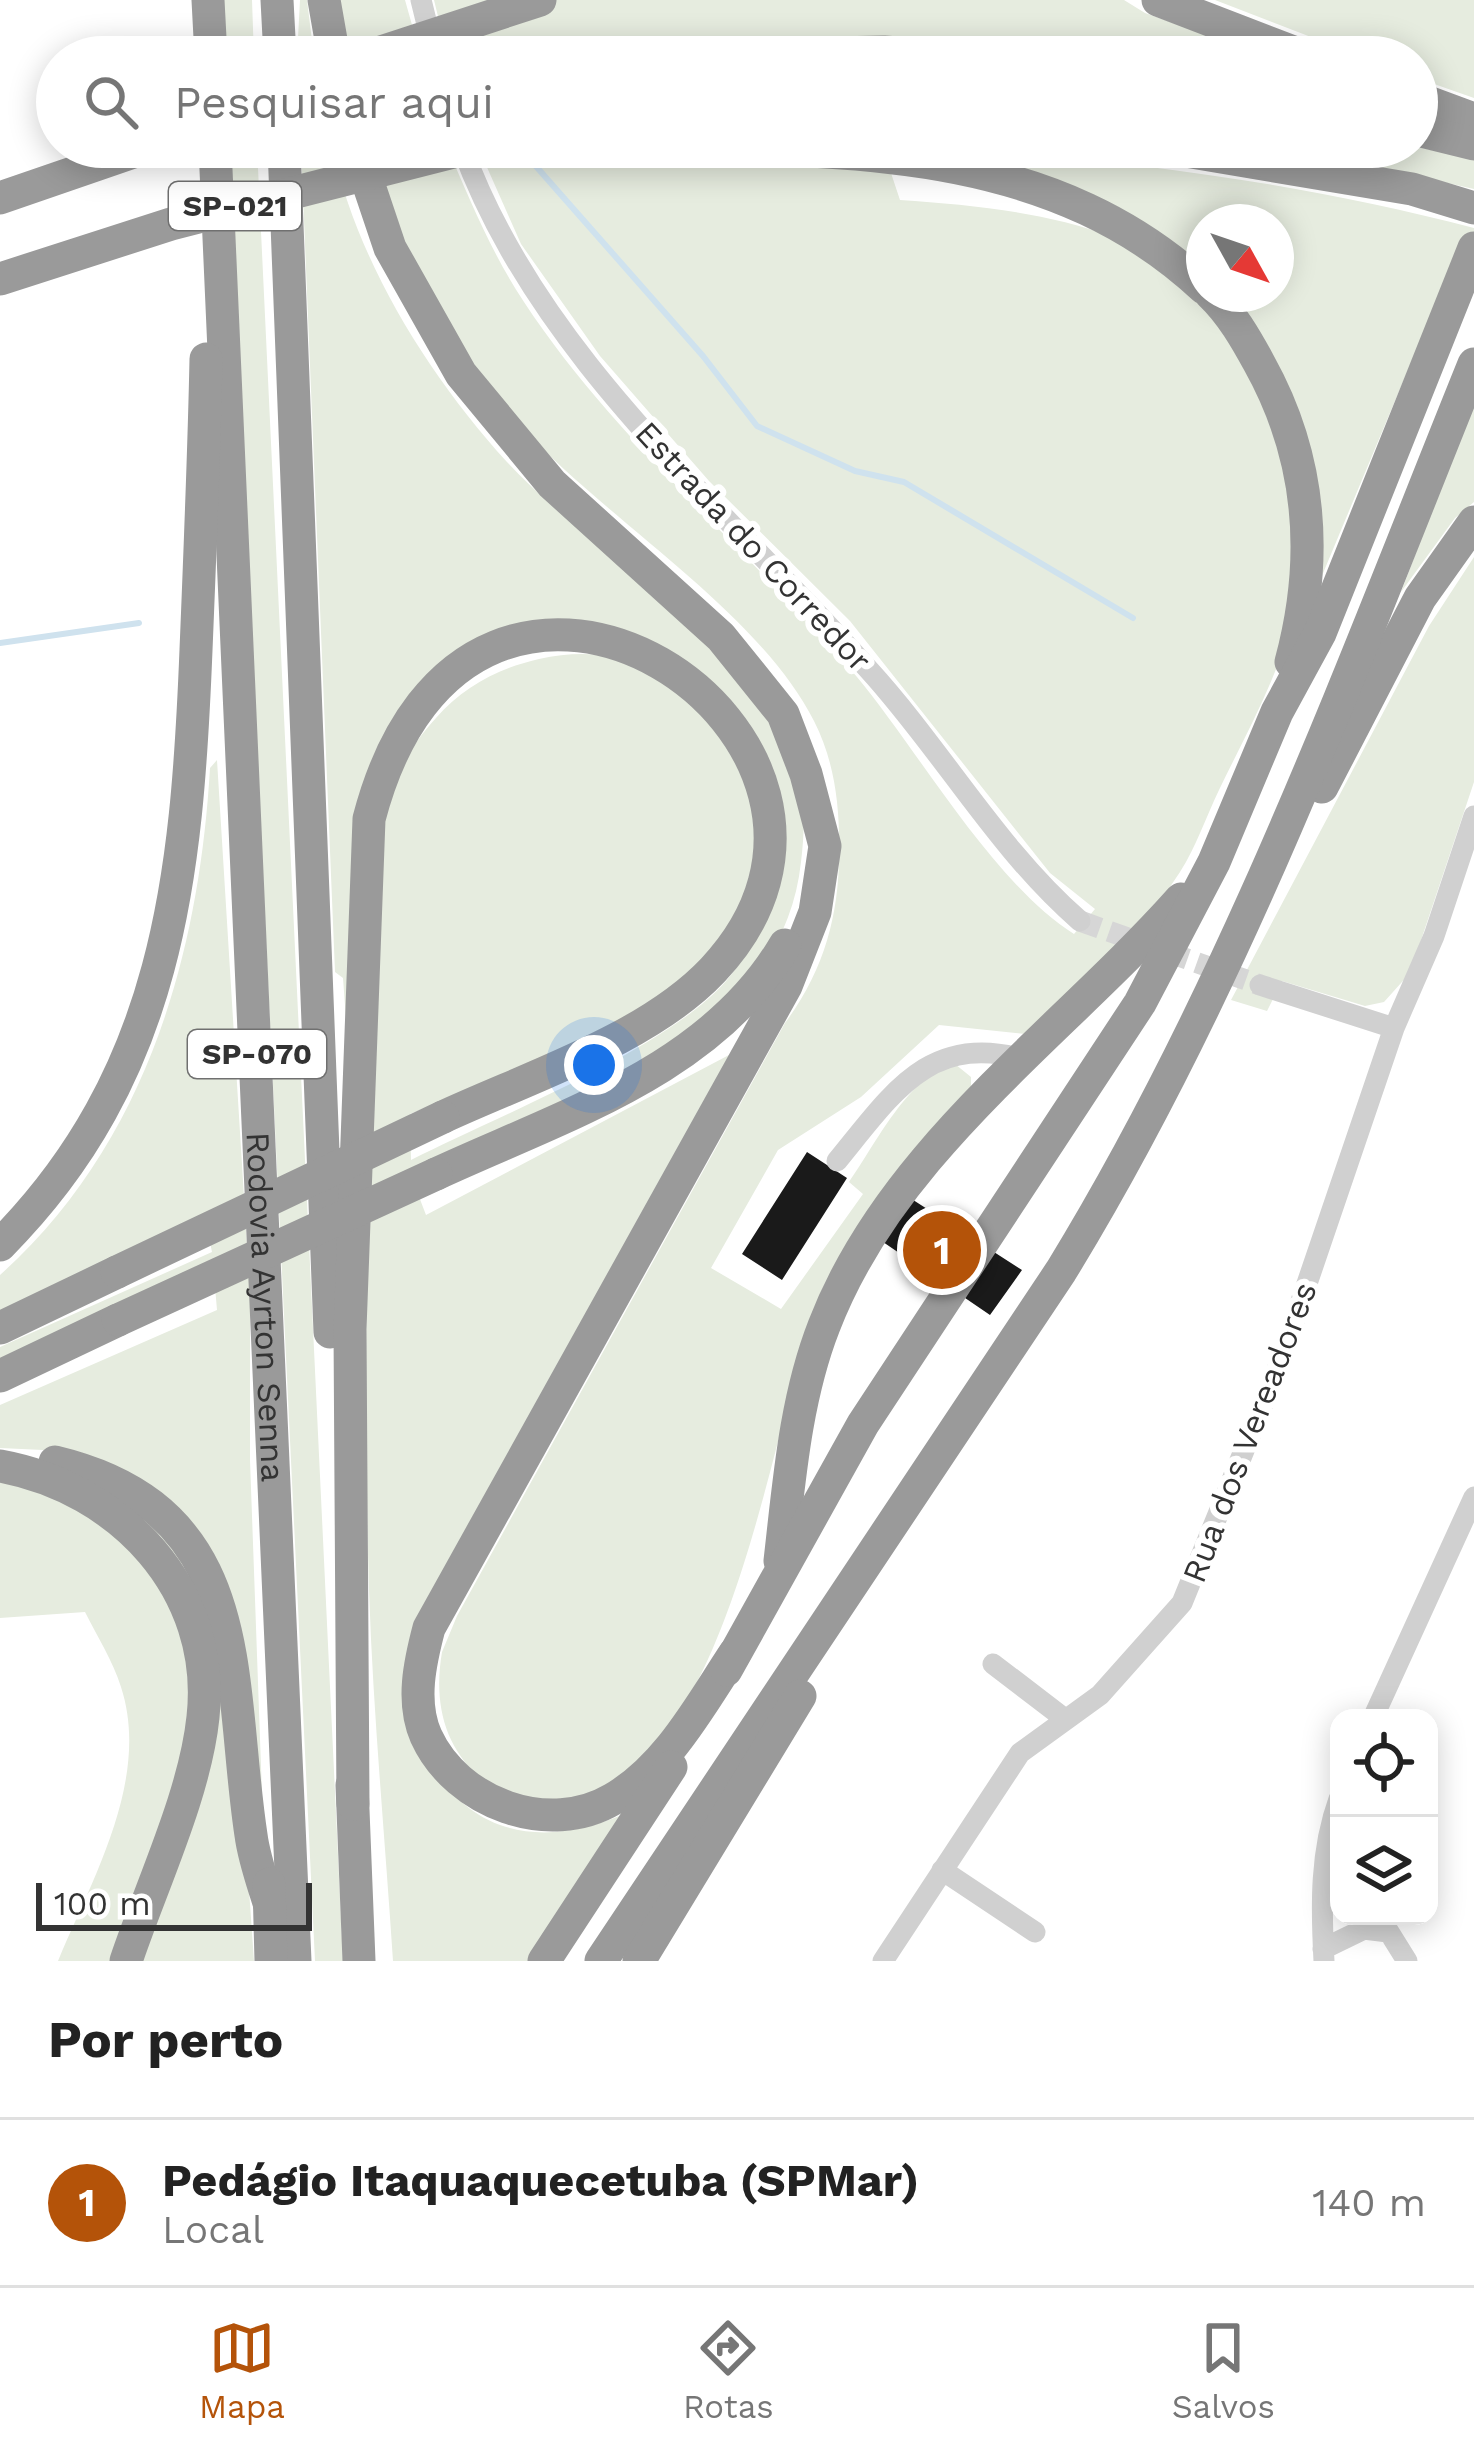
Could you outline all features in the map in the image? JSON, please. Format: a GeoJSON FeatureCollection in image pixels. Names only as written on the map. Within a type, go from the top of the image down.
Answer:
{"type":"FeatureCollection","features":[{"type":"Feature","properties":{"kind":"highway"},"geometry":{"type":"LineString","coordinates":[[208,0],[209,36]]}},
{"type":"Feature","properties":{"kind":"highway"},"geometry":{"type":"LineString","coordinates":[[278,0],[279,36]]}},
{"type":"Feature","properties":{"kind":"highway"},"geometry":{"type":"LineString","coordinates":[[323,0],[330,36]]}},
{"type":"Feature","properties":{"kind":"highway"},"geometry":{"type":"LineString","coordinates":[[429,36],[540,0]]}},
{"type":"Feature","properties":{"kind":"highway"},"geometry":{"type":"LineString","coordinates":[[1158,0],[1251,36]]}},
{"type":"Feature","properties":{"kind":"highway"},"geometry":{"type":"LineString","coordinates":[[1438,106],[1474,119]]}},
{"type":"Feature","properties":{"kind":"highway"},"geometry":{"type":"LineString","coordinates":[[1438,135],[1474,144]]}},
{"type":"Feature","properties":{"kind":"highway"},"geometry":{"type":"LineString","coordinates":[[0,198],[85,168]]}},
{"type":"Feature","properties":{"kind":"highway"},"geometry":{"type":"LineString","coordinates":[[0,1245],[68,1166],[104,1111],[134,1049],[178,899],[197,640],[211,168]]}},
{"type":"Feature","properties":{"kind":"highway","name":"Rodovia Ayrton Senna"},"geometry":{"type":"LineString","coordinates":[[213,168],[296,1961]]}},
{"type":"Feature","properties":{"kind":"highway","name":"Rodovia Ayrton Senna"},"geometry":{"type":"LineString","coordinates":[[285,168],[359,1961]]}},
{"type":"Feature","properties":{"kind":"highway"},"geometry":{"type":"LineString","coordinates":[[363,168],[390,248],[461,374],[552,484],[722,637],[762,683],[796,743],[824,846],[824,876],[801,953],[452,1579],[419,1665],[418,1702],[426,1736],[469,1787],[520,1813],[585,1812],[640,1781],[672,1745],[735,1653]]}},
{"type":"Feature","properties":{"kind":"highway","name":"SP-021"},"geometry":{"type":"LineString","coordinates":[[0,279],[194,217],[389,168]]}},
{"type":"Feature","properties":{"kind":"highway"},"geometry":{"type":"LineString","coordinates":[[971,168],[1068,196],[1113,218],[1186,273]]}},
{"type":"Feature","properties":{"kind":"highway"},"geometry":{"type":"LineString","coordinates":[[1287,168],[1412,189],[1474,208]]}},
{"type":"Feature","properties":{"kind":"highway"},"geometry":{"type":"LineString","coordinates":[[544,1961],[675,1761],[915,1341],[1128,1023],[1214,862],[1277,712],[1320,633],[1474,248]]}},
{"type":"Feature","properties":{"kind":"highway"},"geometry":{"type":"LineString","coordinates":[[1223,312],[1269,381],[1288,425],[1306,500],[1308,588],[1277,712]]}},
{"type":"Feature","properties":{"kind":"highway"},"geometry":{"type":"LineString","coordinates":[[601,1961],[1096,1215],[1213,989],[1348,676],[1474,364]]}},
{"type":"Feature","properties":{"kind":"highway"},"geometry":{"type":"LineString","coordinates":[[1213,989],[1245,941],[1420,598],[1474,522]]}},
{"type":"Feature","properties":{"kind":"highway"},"geometry":{"type":"LineString","coordinates":[[0,1328],[117,1272],[443,1118],[655,1017],[713,970],[753,914],[767,844],[765,808],[750,756],[736,731],[671,666],[627,645],[569,635],[493,650],[466,664],[442,682],[401,730],[387,757],[369,819],[350,1328],[352,1804]]}},
{"type":"Feature","properties":{"kind":"highway"},"geometry":{"type":"LineString","coordinates":[[0,1376],[638,1080],[714,1032],[766,977],[799,909],[810,862],[811,803]]}},
{"type":"Feature","properties":{"kind":"highway"},"geometry":{"type":"LineString","coordinates":[[778,1578],[791,1465],[808,1383],[842,1288],[927,1157],[1214,862]]}},
{"type":"Feature","properties":{"kind":"highway"},"geometry":{"type":"LineString","coordinates":[[639,1961],[996,1370]]}},
{"type":"Feature","properties":{"kind":"highway"},"geometry":{"type":"LineString","coordinates":[[0,1462],[58,1462],[119,1485],[153,1508],[209,1578],[233,1648],[251,1839],[270,1906]]}},
{"type":"Feature","properties":{"kind":"highway"},"geometry":{"type":"LineString","coordinates":[[0,1462],[66,1485],[131,1527],[176,1583],[200,1646],[205,1684],[198,1750],[126,1961]]}},
{"type":"Feature","properties":{"kind":"highway"},"geometry":{"type":"LineString","coordinates":[[271,1961],[263,1585],[275,1463]]}},
{"type":"Feature","properties":{"kind":"street"},"geometry":{"type":"LineString","coordinates":[[421,0],[430,36]]}},
{"type":"Feature","properties":{"kind":"street","name":"Estrada do Corredor"},"geometry":{"type":"LineString","coordinates":[[472,168],[512,250],[576,346],[700,493],[872,672],[1030,871],[1081,921]]}},
{"type":"Feature","properties":{"kind":"street","name":"Rua dos Vereadores"},"geometry":{"type":"LineString","coordinates":[[883,1961],[1021,1753],[1100,1695],[1157,1638],[1204,1562],[1474,816]]}},
{"type":"Feature","properties":{"kind":"street"},"geometry":{"type":"LineString","coordinates":[[1260,985],[1394,1028]]}},
{"type":"Feature","properties":{"kind":"street"},"geometry":{"type":"LineString","coordinates":[[837,1161],[889,1098],[923,1068],[968,1050],[1026,1060]]}},
{"type":"Feature","properties":{"kind":"street"},"geometry":{"type":"LineString","coordinates":[[1377,1709],[1474,1497]]}},
{"type":"Feature","properties":{"kind":"street"},"geometry":{"type":"LineString","coordinates":[[993,1664],[1065,1719]]}},
{"type":"Feature","properties":{"kind":"street"},"geometry":{"type":"LineString","coordinates":[[1330,1853],[1321,1890],[1323,1955],[1381,1925]]}},
{"type":"Feature","properties":{"kind":"street"},"geometry":{"type":"LineString","coordinates":[[942,1870],[1036,1931]]}},
{"type":"Feature","properties":{"kind":"street"},"geometry":{"type":"LineString","coordinates":[[1385,1925],[1407,1961]]}},
{"type":"Feature","properties":{"kind":"shaded area"},"geometry":{"type":"Polygon","coordinates":[[[221,0],[252,0],[253,36],[223,36],[221,0]]]}},
{"type":"Feature","properties":{"kind":"shaded area"},"geometry":{"type":"Polygon","coordinates":[[[300,0],[307,0],[311,36],[298,36],[300,0]]]}},
{"type":"Feature","properties":{"kind":"shaded area"},"geometry":{"type":"Polygon","coordinates":[[[340,0],[405,0],[415,36],[344,36],[340,0]]]}},
{"type":"Feature","properties":{"kind":"shaded area"},"geometry":{"type":"Polygon","coordinates":[[[434,0],[1124,0],[1145,13],[1210,36],[443,36],[434,0]]]}},
{"type":"Feature","properties":{"kind":"shaded area"},"geometry":{"type":"Polygon","coordinates":[[[1215,0],[1474,0],[1474,98],[1438,85],[1438,36],[1308,36],[1215,0]]]}},
{"type":"Feature","properties":{"kind":"shaded area"},"geometry":{"type":"Polygon","coordinates":[[[1438,151],[1474,159],[1474,189],[1381,168],[1438,168],[1438,151]]]}},
{"type":"Feature","properties":{"kind":"shaded area"},"geometry":{"type":"Polygon","coordinates":[[[229,168],[258,168],[343,1961],[315,1961],[229,168]]]}},
{"type":"Feature","properties":{"kind":"shaded area"},"geometry":{"type":"Polygon","coordinates":[[[302,168],[338,168],[378,275],[450,392],[542,497],[673,611],[752,694],[781,737],[803,801],[801,862],[791,909],[772,952],[728,1008],[654,1062],[413,1181],[426,1215],[746,1046],[458,1550],[431,1603],[414,1654],[411,1698],[419,1740],[438,1777],[469,1808],[505,1827],[545,1832],[585,1827],[624,1814],[532,1961],[393,1961],[367,1528],[371,949],[380,837],[400,768],[420,737],[470,688],[496,673],[539,659],[607,656],[665,676],[709,714],[740,766],[754,824],[750,886],[726,943],[680,993],[410,1114],[411,1160],[623,1056],[664,1032],[726,981],[763,923],[779,858],[777,812],[752,739],[708,686],[650,653],[585,641],[518,649],[457,677],[405,725],[371,793],[354,886],[348,1046],[343,978],[335,972],[302,168]]]}},
{"type":"Feature","properties":{"kind":"shaded area"},"geometry":{"type":"Polygon","coordinates":[[[373,168],[456,168],[502,265],[560,353],[642,449],[857,677],[1015,883],[1074,934],[1095,909],[1050,873],[850,621],[709,481],[600,356],[521,244],[487,168],[889,168],[900,200],[1035,216],[1113,237],[1171,272],[1186,286],[1186,312],[1209,312],[1233,342],[1278,431],[1299,533],[1298,590],[1272,679],[1186,862],[1131,938],[1034,1035],[939,1025],[861,1097],[778,1150],[711,1268],[781,1309],[863,1194],[849,1182],[908,1096],[938,1071],[955,1064],[971,1077],[971,1092],[887,1189],[845,1248],[819,1297],[737,1585],[707,1661],[671,1727],[626,1775],[560,1803],[511,1797],[466,1764],[449,1735],[440,1703],[442,1652],[457,1616],[819,964],[836,900],[837,803],[827,753],[814,721],[788,680],[718,603],[554,460],[493,394],[447,329],[392,222],[373,168]]]}},
{"type":"Feature","properties":{"kind":"shaded area"},"geometry":{"type":"Polygon","coordinates":[[[991,168],[1155,168],[1275,185],[1474,228],[1474,289],[1445,281],[1306,614],[1318,503],[1310,447],[1275,364],[1239,312],[1294,312],[1294,204],[1186,204],[1186,257],[1129,218],[1054,184],[991,168]]]}},
{"type":"Feature","properties":{"kind":"shaded area"},"geometry":{"type":"Polygon","coordinates":[[[1474,401],[1474,502],[1455,518],[1401,592],[1474,401]]]}},
{"type":"Feature","properties":{"kind":"shaded area"},"geometry":{"type":"Polygon","coordinates":[[[1474,557],[1474,782],[1410,973],[1384,1002],[1365,1006],[1282,981],[1267,1011],[1231,1000],[1429,626],[1474,557]]]}},
{"type":"Feature","properties":{"kind":"shaded area"},"geometry":{"type":"Polygon","coordinates":[[[217,760],[250,1294],[250,1460],[268,1961],[231,1608],[94,1464],[43,1450],[0,1448],[0,1405],[217,1310],[214,1275],[0,1372],[0,1347],[212,1252],[205,1219],[0,1320],[0,1275],[50,1224],[92,1168],[155,1044],[193,909],[210,768],[217,760]]]}},
{"type":"Feature","properties":{"kind":"shaded area"},"geometry":{"type":"Polygon","coordinates":[[[0,1479],[77,1501],[161,1577],[192,1660],[182,1770],[114,1961],[58,1961],[101,1863],[123,1793],[129,1757],[121,1687],[85,1612],[0,1618],[0,1479]]]}},
{"type":"Feature","properties":{"kind":"shaded area"},"geometry":{"type":"Polygon","coordinates":[[[92,1482],[170,1537],[234,1675],[254,1961],[136,1961],[212,1671],[92,1482]]]}},
{"type":"Feature","properties":{"kind":"building"},"geometry":{"type":"Polygon","coordinates":[[[807,1152],[847,1178],[782,1280],[742,1254],[807,1152]]]}},
{"type":"Feature","properties":{"kind":"building"},"geometry":{"type":"Polygon","coordinates":[[[893,1187],[1022,1270],[990,1315],[864,1229],[893,1187]]]}},
{"type":"Feature","properties":{"kind":"waterway"},"geometry":{"type":"LineString","coordinates":[[537,168],[703,356],[757,426],[855,471],[904,482],[1133,618]]}},
{"type":"Feature","properties":{"kind":"waterway"},"geometry":{"type":"LineString","coordinates":[[0,643],[139,623]]}},
{"type":"Feature","properties":{"kind":"tunnel"},"geometry":{"type":"LineString","coordinates":[[1080,921],[1260,985]]}},
{"type":"Feature","properties":{"kind":"place","name":"Pedágio Itaquaquecetuba (SPMar)"},"geometry":{"type":"Point","coordinates":[942,1250]}}]}
